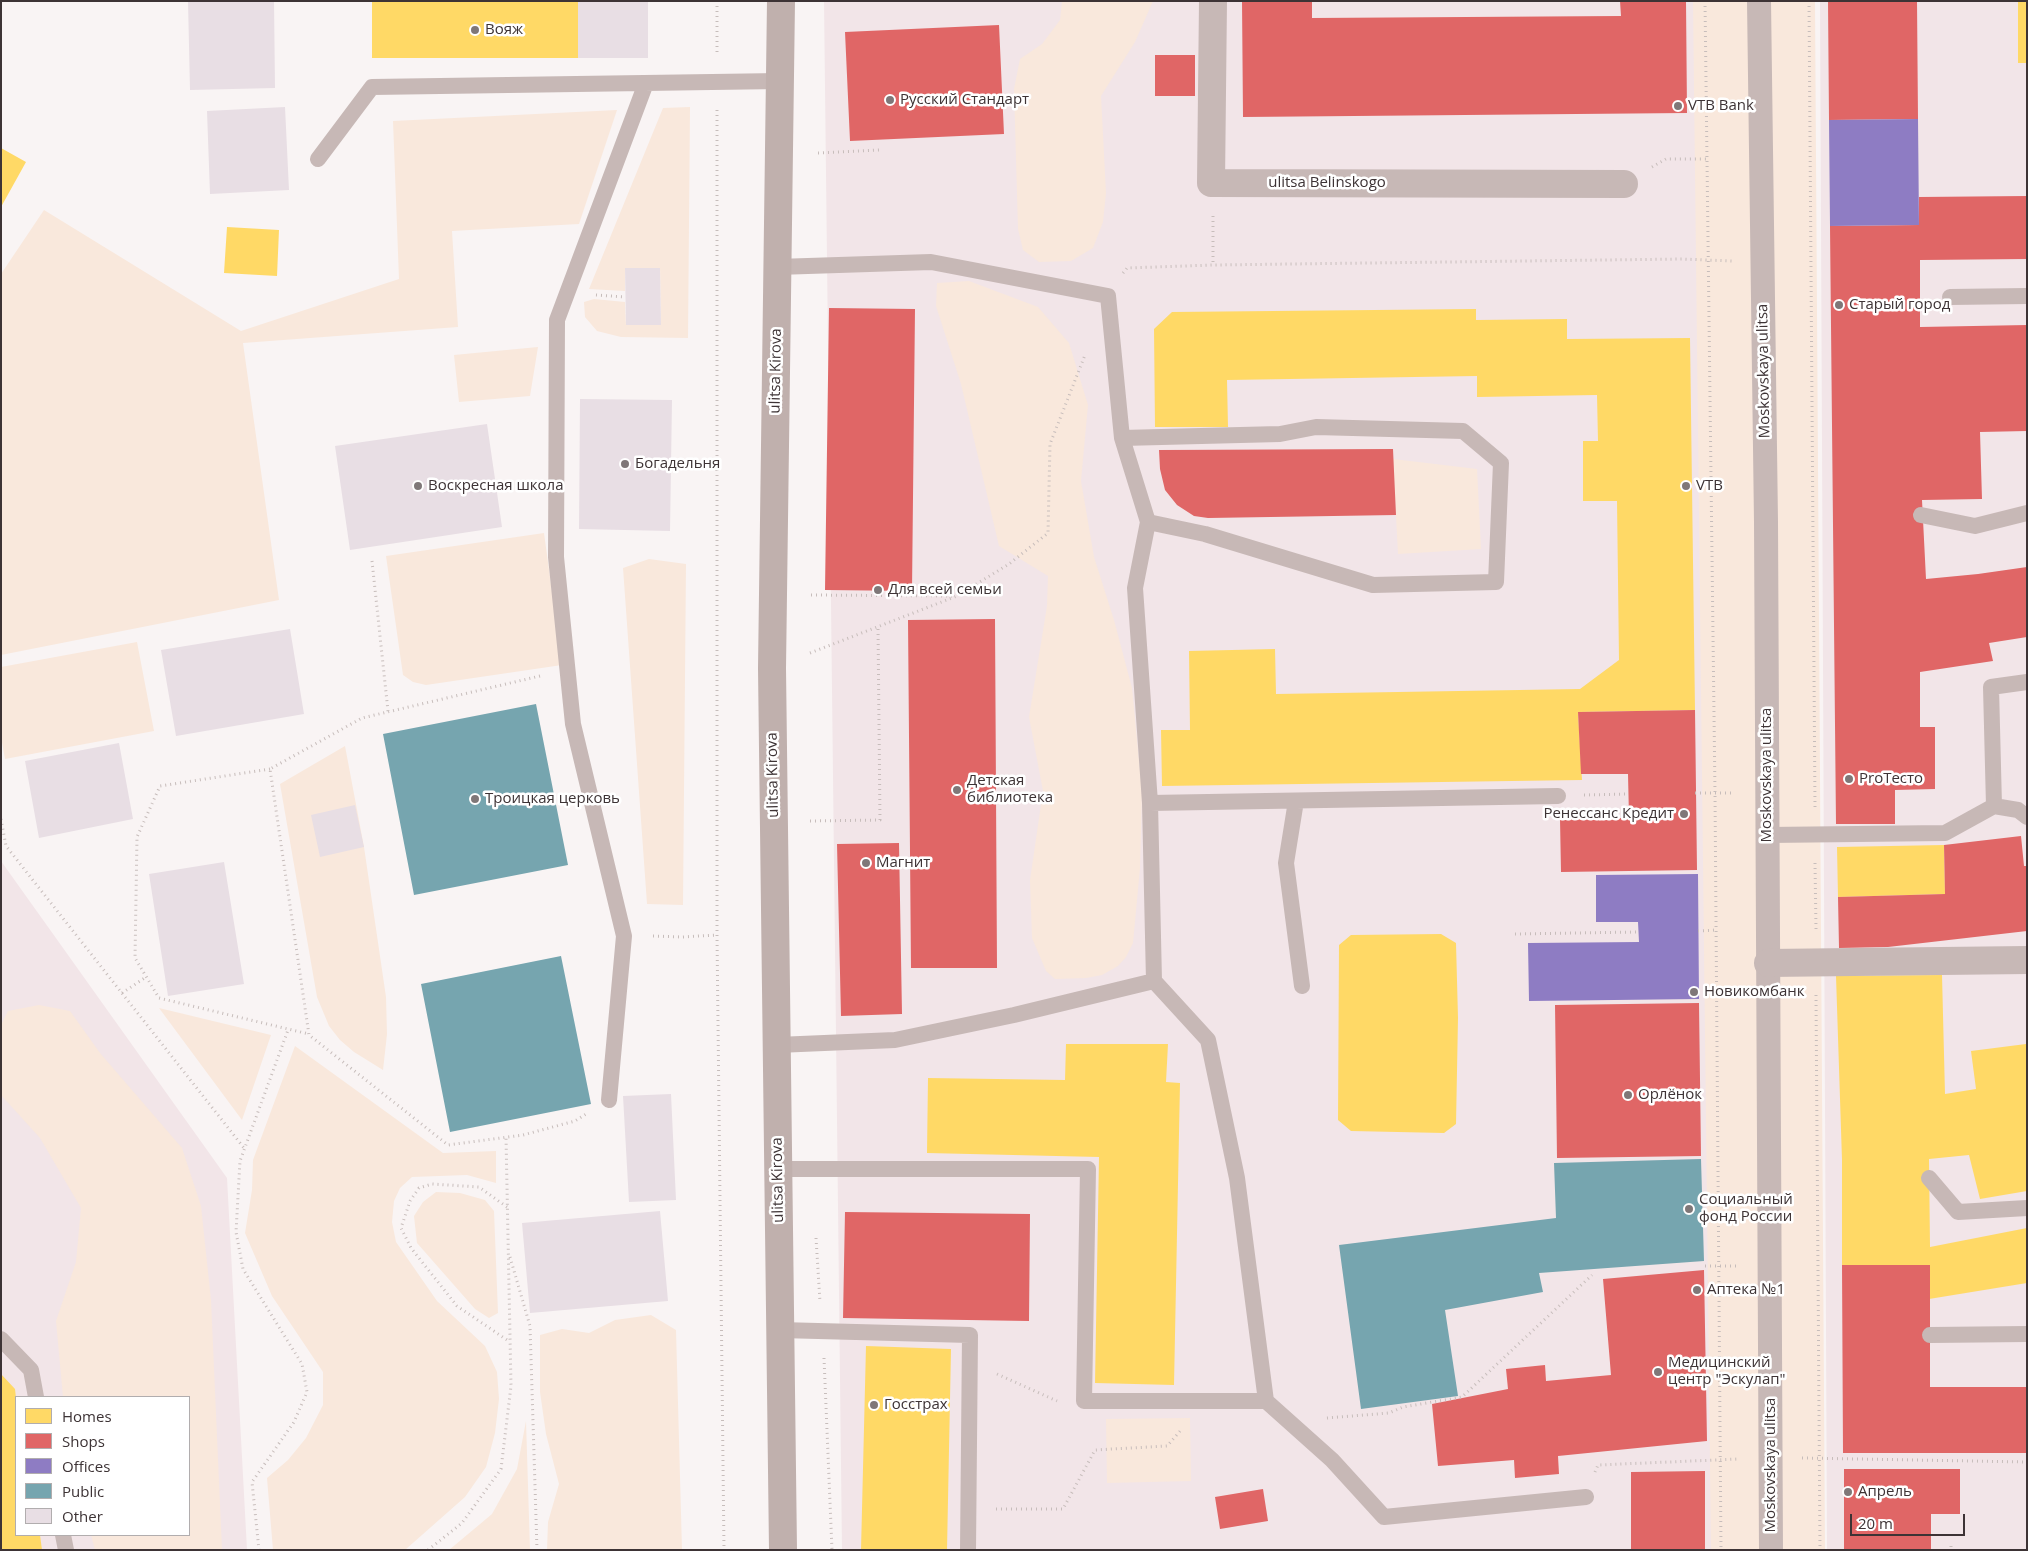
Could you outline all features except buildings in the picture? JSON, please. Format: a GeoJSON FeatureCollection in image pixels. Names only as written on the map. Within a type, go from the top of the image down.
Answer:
{"type":"FeatureCollection","features":[{"type":"Feature","properties":{"kind":"main road","name":"ulitsa Kirova"},"geometry":{"type":"LineString","coordinates":[[781,1],[772,668],[783,1550]]}},
{"type":"Feature","properties":{"kind":"street","name":"ulitsa Belinskogo"},"geometry":{"type":"LineString","coordinates":[[1213,1],[1211,183],[1624,184]]}},
{"type":"Feature","properties":{"kind":"street","name":"Moskovskaya ulitsa"},"geometry":{"type":"LineString","coordinates":[[1759,1],[1768,835],[1771,1550]]}},
{"type":"Feature","properties":{"kind":"street"},"geometry":{"type":"LineString","coordinates":[[1768,963],[2027,960]]}},
{"type":"Feature","properties":{"kind":"lane"},"geometry":{"type":"LineString","coordinates":[[318,159],[372,87],[780,81]]}},
{"type":"Feature","properties":{"kind":"lane"},"geometry":{"type":"LineString","coordinates":[[609,1100],[624,936],[573,724],[556,557],[557,320],[646,83]]}},
{"type":"Feature","properties":{"kind":"lane"},"geometry":{"type":"LineString","coordinates":[[777,267],[931,262],[1108,296],[1122,438],[1148,522],[1135,588],[1150,804],[1154,981],[1208,1040],[1237,1178],[1266,1401],[1332,1460],[1384,1517],[1586,1497]]}},
{"type":"Feature","properties":{"kind":"lane"},"geometry":{"type":"LineString","coordinates":[[1950,297],[2027,296]]}},
{"type":"Feature","properties":{"kind":"lane"},"geometry":{"type":"LineString","coordinates":[[1122,438],[1280,434],[1316,426],[1463,431],[1501,463],[1496,582],[1374,585],[1205,534],[1148,522]]}},
{"type":"Feature","properties":{"kind":"lane"},"geometry":{"type":"LineString","coordinates":[[1922,515],[1976,526],[2027,513]]}},
{"type":"Feature","properties":{"kind":"lane"},"geometry":{"type":"LineString","coordinates":[[1994,806],[1991,687],[2027,682]]}},
{"type":"Feature","properties":{"kind":"lane"},"geometry":{"type":"LineString","coordinates":[[1150,804],[1558,796]]}},
{"type":"Feature","properties":{"kind":"lane"},"geometry":{"type":"LineString","coordinates":[[1296,801],[1286,863],[1302,986]]}},
{"type":"Feature","properties":{"kind":"lane"},"geometry":{"type":"LineString","coordinates":[[1768,835],[1945,833],[1994,806],[2018,810],[2027,817]]}},
{"type":"Feature","properties":{"kind":"lane"},"geometry":{"type":"LineString","coordinates":[[776,1045],[895,1040],[1014,1015],[1154,981]]}},
{"type":"Feature","properties":{"kind":"lane"},"geometry":{"type":"LineString","coordinates":[[778,1169],[1088,1169],[1084,1401],[1266,1401]]}},
{"type":"Feature","properties":{"kind":"lane"},"geometry":{"type":"LineString","coordinates":[[1929,1178],[1958,1212],[2027,1208]]}},
{"type":"Feature","properties":{"kind":"lane"},"geometry":{"type":"LineString","coordinates":[[780,1330],[970,1335],[968,1550]]}},
{"type":"Feature","properties":{"kind":"lane"},"geometry":{"type":"LineString","coordinates":[[1930,1335],[2027,1334]]}},
{"type":"Feature","properties":{"kind":"lane"},"geometry":{"type":"LineString","coordinates":[[1,1339],[31,1370],[36,1396]]}},
{"type":"Feature","properties":{"kind":"lane"},"geometry":{"type":"LineString","coordinates":[[63,1536],[66,1550]]}},
{"type":"Feature","properties":{"kind":"path"},"geometry":{"type":"LineString","coordinates":[[717,1],[717,48]]}},
{"type":"Feature","properties":{"kind":"path"},"geometry":{"type":"LineString","coordinates":[[1705,1],[1715,793],[1721,1550]]}},
{"type":"Feature","properties":{"kind":"path"},"geometry":{"type":"LineString","coordinates":[[1809,1],[1820,1550]]}},
{"type":"Feature","properties":{"kind":"path"},"geometry":{"type":"LineString","coordinates":[[717,82],[717,934],[724,1550]]}},
{"type":"Feature","properties":{"kind":"path"},"geometry":{"type":"LineString","coordinates":[[818,153],[880,150]]}},
{"type":"Feature","properties":{"kind":"path"},"geometry":{"type":"LineString","coordinates":[[1687,158],[1706,159]]}},
{"type":"Feature","properties":{"kind":"path"},"geometry":{"type":"LineString","coordinates":[[1213,221],[1213,266]]}},
{"type":"Feature","properties":{"kind":"path"},"geometry":{"type":"LineString","coordinates":[[1108,296],[1127,268],[1652,259],[1762,262]]}},
{"type":"Feature","properties":{"kind":"path"},"geometry":{"type":"LineString","coordinates":[[810,653],[957,596],[1009,564],[1048,533],[1050,444],[1086,351]]}},
{"type":"Feature","properties":{"kind":"path"},"geometry":{"type":"LineString","coordinates":[[372,561],[388,712]]}},
{"type":"Feature","properties":{"kind":"path"},"geometry":{"type":"LineString","coordinates":[[811,595],[957,596]]}},
{"type":"Feature","properties":{"kind":"path"},"geometry":{"type":"LineString","coordinates":[[810,821],[880,820],[878,626]]}},
{"type":"Feature","properties":{"kind":"path"},"geometry":{"type":"LineString","coordinates":[[568,670],[362,718],[270,769],[160,786],[137,838],[134,958],[159,998],[309,1034],[448,1145],[506,1137],[575,1121],[609,1100]]}},
{"type":"Feature","properties":{"kind":"path"},"geometry":{"type":"LineString","coordinates":[[270,769],[309,1034]]}},
{"type":"Feature","properties":{"kind":"path"},"geometry":{"type":"LineString","coordinates":[[1695,793],[1767,793]]}},
{"type":"Feature","properties":{"kind":"path"},"geometry":{"type":"LineString","coordinates":[[1558,796],[1628,794]]}},
{"type":"Feature","properties":{"kind":"path"},"geometry":{"type":"LineString","coordinates":[[1,819],[6,846],[244,1148]]}},
{"type":"Feature","properties":{"kind":"path"},"geometry":{"type":"LineString","coordinates":[[1698,931],[1716,930]]}},
{"type":"Feature","properties":{"kind":"path"},"geometry":{"type":"LineString","coordinates":[[1515,934],[1638,932]]}},
{"type":"Feature","properties":{"kind":"path"},"geometry":{"type":"LineString","coordinates":[[624,936],[682,937],[717,934]]}},
{"type":"Feature","properties":{"kind":"path"},"geometry":{"type":"LineString","coordinates":[[122,993],[146,977]]}},
{"type":"Feature","properties":{"kind":"path"},"geometry":{"type":"LineString","coordinates":[[259,1550],[252,1482],[294,1422],[307,1392],[302,1364],[243,1269],[236,1232],[240,1161],[288,1030]]}},
{"type":"Feature","properties":{"kind":"path"},"geometry":{"type":"LineString","coordinates":[[428,1550],[462,1523],[501,1469],[511,1386],[506,1137]]}},
{"type":"Feature","properties":{"kind":"path"},"geometry":{"type":"LineString","coordinates":[[508,1208],[479,1187],[432,1184],[419,1188],[410,1201],[401,1228],[411,1248],[457,1306],[510,1342]]}},
{"type":"Feature","properties":{"kind":"path"},"geometry":{"type":"LineString","coordinates":[[815,1236],[822,1331],[832,1550]]}},
{"type":"Feature","properties":{"kind":"path"},"geometry":{"type":"LineString","coordinates":[[508,1252],[530,1326],[537,1550]]}},
{"type":"Feature","properties":{"kind":"path"},"geometry":{"type":"LineString","coordinates":[[1705,1266],[1718,1266]]}},
{"type":"Feature","properties":{"kind":"path"},"geometry":{"type":"LineString","coordinates":[[1318,1415],[1327,1418],[1389,1413],[1403,1408],[1462,1397],[1592,1275]]}},
{"type":"Feature","properties":{"kind":"path"},"geometry":{"type":"LineString","coordinates":[[970,1361],[1054,1401],[1084,1401]]}},
{"type":"Feature","properties":{"kind":"path"},"geometry":{"type":"LineString","coordinates":[[968,1509],[1063,1509],[1095,1450],[1166,1446],[1206,1402]]}},
{"type":"Feature","properties":{"kind":"path"},"geometry":{"type":"LineString","coordinates":[[1586,1497],[1598,1465],[1721,1459],[1820,1458],[2027,1462]]}},
{"type":"Feature","properties":{"kind":"shaded area"},"geometry":{"type":"Polygon","coordinates":[[[824,1],[1700,1],[1717,1550],[842,1550],[824,1]]]}},
{"type":"Feature","properties":{"kind":"shaded area"},"geometry":{"type":"Polygon","coordinates":[[[1062,1],[1153,1],[1135,42],[1101,96],[1106,193],[1103,222],[1093,248],[1071,261],[1039,262],[1023,250],[1018,229],[1014,89],[1020,59],[1042,44],[1060,20],[1062,1]]]}},
{"type":"Feature","properties":{"kind":"shaded area"},"geometry":{"type":"Polygon","coordinates":[[[1693,1],[1815,1],[1825,1550],[1711,1550],[1693,1]]]}},
{"type":"Feature","properties":{"kind":"shaded area"},"geometry":{"type":"Polygon","coordinates":[[[1820,1],[2027,1],[2027,1550],[1827,1550],[1820,1]]]}},
{"type":"Feature","properties":{"kind":"shaded area"},"geometry":{"type":"Polygon","coordinates":[[[690,107],[688,338],[621,337],[597,331],[585,317],[584,302],[594,299],[625,302],[626,325],[661,324],[660,268],[625,268],[625,291],[589,289],[663,108],[690,107]]]}},
{"type":"Feature","properties":{"kind":"shaded area"},"geometry":{"type":"Polygon","coordinates":[[[617,110],[579,224],[452,231],[458,327],[243,343],[279,600],[1,655],[1,274],[44,210],[241,331],[399,279],[393,121],[617,110]]]}},
{"type":"Feature","properties":{"kind":"shaded area"},"geometry":{"type":"Polygon","coordinates":[[[969,281],[1038,307],[1069,343],[1088,405],[1081,481],[1094,557],[1114,620],[1132,688],[1142,792],[1140,868],[1133,943],[1126,957],[1118,966],[1102,975],[1086,978],[1055,979],[1046,971],[1032,938],[1030,880],[1043,791],[1029,717],[1047,606],[1048,576],[999,546],[961,384],[936,306],[937,283],[969,281]]]}},
{"type":"Feature","properties":{"kind":"shaded area"},"geometry":{"type":"Polygon","coordinates":[[[538,347],[530,396],[459,402],[454,355],[538,347]]]}},
{"type":"Feature","properties":{"kind":"shaded area"},"geometry":{"type":"Polygon","coordinates":[[[1393,459],[1477,469],[1481,549],[1398,554],[1393,459]]]}},
{"type":"Feature","properties":{"kind":"shaded area"},"geometry":{"type":"Polygon","coordinates":[[[544,533],[562,665],[426,685],[413,682],[403,675],[386,556],[544,533]]]}},
{"type":"Feature","properties":{"kind":"shaded area"},"geometry":{"type":"Polygon","coordinates":[[[649,559],[686,564],[683,905],[647,904],[623,568],[649,559]]]}},
{"type":"Feature","properties":{"kind":"shaded area"},"geometry":{"type":"Polygon","coordinates":[[[137,642],[154,731],[5,759],[1,737],[1,667],[137,642]]]}},
{"type":"Feature","properties":{"kind":"shaded area"},"geometry":{"type":"Polygon","coordinates":[[[345,746],[364,847],[386,997],[387,1034],[383,1070],[354,1052],[340,1040],[329,1026],[317,997],[280,784],[345,746]]]}},
{"type":"Feature","properties":{"kind":"shaded area"},"geometry":{"type":"Polygon","coordinates":[[[1,861],[227,1178],[247,1550],[1,1550],[1,861]]]}},
{"type":"Feature","properties":{"kind":"shaded area"},"geometry":{"type":"Polygon","coordinates":[[[39,1005],[70,1011],[100,1053],[182,1148],[201,1206],[211,1300],[222,1550],[95,1550],[91,1536],[190,1536],[190,1396],[63,1396],[56,1321],[76,1262],[81,1208],[40,1138],[1,1095],[1,1025],[8,1011],[39,1005]]]}},
{"type":"Feature","properties":{"kind":"shaded area"},"geometry":{"type":"Polygon","coordinates":[[[159,1008],[271,1035],[242,1120],[159,1008]]]}},
{"type":"Feature","properties":{"kind":"shaded area"},"geometry":{"type":"Polygon","coordinates":[[[295,1046],[443,1153],[496,1151],[496,1183],[467,1175],[412,1177],[400,1188],[394,1201],[392,1222],[396,1242],[437,1301],[485,1346],[497,1372],[499,1399],[495,1433],[486,1467],[465,1497],[405,1550],[273,1550],[267,1478],[288,1460],[306,1438],[323,1405],[323,1372],[272,1296],[245,1233],[252,1190],[253,1160],[295,1046]]]}},
{"type":"Feature","properties":{"kind":"shaded area"},"geometry":{"type":"Polygon","coordinates":[[[436,1192],[460,1193],[485,1200],[494,1211],[498,1313],[489,1318],[475,1309],[417,1243],[414,1216],[423,1202],[436,1192]]]}},
{"type":"Feature","properties":{"kind":"shaded area"},"geometry":{"type":"Polygon","coordinates":[[[651,1315],[676,1330],[682,1550],[547,1550],[548,1522],[559,1484],[546,1434],[540,1392],[540,1335],[562,1329],[589,1333],[615,1320],[651,1315]]]}},
{"type":"Feature","properties":{"kind":"shaded area"},"geometry":{"type":"Polygon","coordinates":[[[1190,1418],[1191,1481],[1107,1483],[1106,1419],[1190,1418]]]}},
{"type":"Feature","properties":{"kind":"shaded area"},"geometry":{"type":"Polygon","coordinates":[[[526,1421],[530,1550],[449,1550],[492,1514],[517,1469],[526,1421]]]}},
{"type":"Feature","properties":{"kind":"place","name":"Вояж"},"geometry":{"type":"Point","coordinates":[475,30]}},
{"type":"Feature","properties":{"kind":"place","name":"Русский Стандарт"},"geometry":{"type":"Point","coordinates":[890,100]}},
{"type":"Feature","properties":{"kind":"place","name":"VTB Bank"},"geometry":{"type":"Point","coordinates":[1678,106]}},
{"type":"Feature","properties":{"kind":"place","name":"Старый город"},"geometry":{"type":"Point","coordinates":[1839,305]}},
{"type":"Feature","properties":{"kind":"place","name":"Богадельня"},"geometry":{"type":"Point","coordinates":[625,464]}},
{"type":"Feature","properties":{"kind":"place","name":"Воскресная школа"},"geometry":{"type":"Point","coordinates":[418,486]}},
{"type":"Feature","properties":{"kind":"place","name":"VTB"},"geometry":{"type":"Point","coordinates":[1686,486]}},
{"type":"Feature","properties":{"kind":"place","name":"Для всей семьи"},"geometry":{"type":"Point","coordinates":[878,590]}},
{"type":"Feature","properties":{"kind":"place","name":"ProТесто"},"geometry":{"type":"Point","coordinates":[1849,779]}},
{"type":"Feature","properties":{"kind":"place","name":"Детская библиотека"},"geometry":{"type":"Point","coordinates":[957,790]}},
{"type":"Feature","properties":{"kind":"place","name":"Троицкая церковь"},"geometry":{"type":"Point","coordinates":[475,799]}},
{"type":"Feature","properties":{"kind":"place","name":"Ренессанс Кредит"},"geometry":{"type":"Point","coordinates":[1684,814]}},
{"type":"Feature","properties":{"kind":"place","name":"Магнит"},"geometry":{"type":"Point","coordinates":[866,863]}},
{"type":"Feature","properties":{"kind":"place","name":"Новикомбанк"},"geometry":{"type":"Point","coordinates":[1694,992]}},
{"type":"Feature","properties":{"kind":"place","name":"Орлёнок"},"geometry":{"type":"Point","coordinates":[1628,1095]}},
{"type":"Feature","properties":{"kind":"place","name":"Социальный фонд России"},"geometry":{"type":"Point","coordinates":[1689,1209]}},
{"type":"Feature","properties":{"kind":"place","name":"Аптека №1"},"geometry":{"type":"Point","coordinates":[1697,1290]}},
{"type":"Feature","properties":{"kind":"place","name":"Медицинский центр \"Эскулап\""},"geometry":{"type":"Point","coordinates":[1658,1372]}},
{"type":"Feature","properties":{"kind":"place","name":"Госстрах"},"geometry":{"type":"Point","coordinates":[874,1405]}},
{"type":"Feature","properties":{"kind":"place","name":"Апрель"},"geometry":{"type":"Point","coordinates":[1848,1492]}}]}
